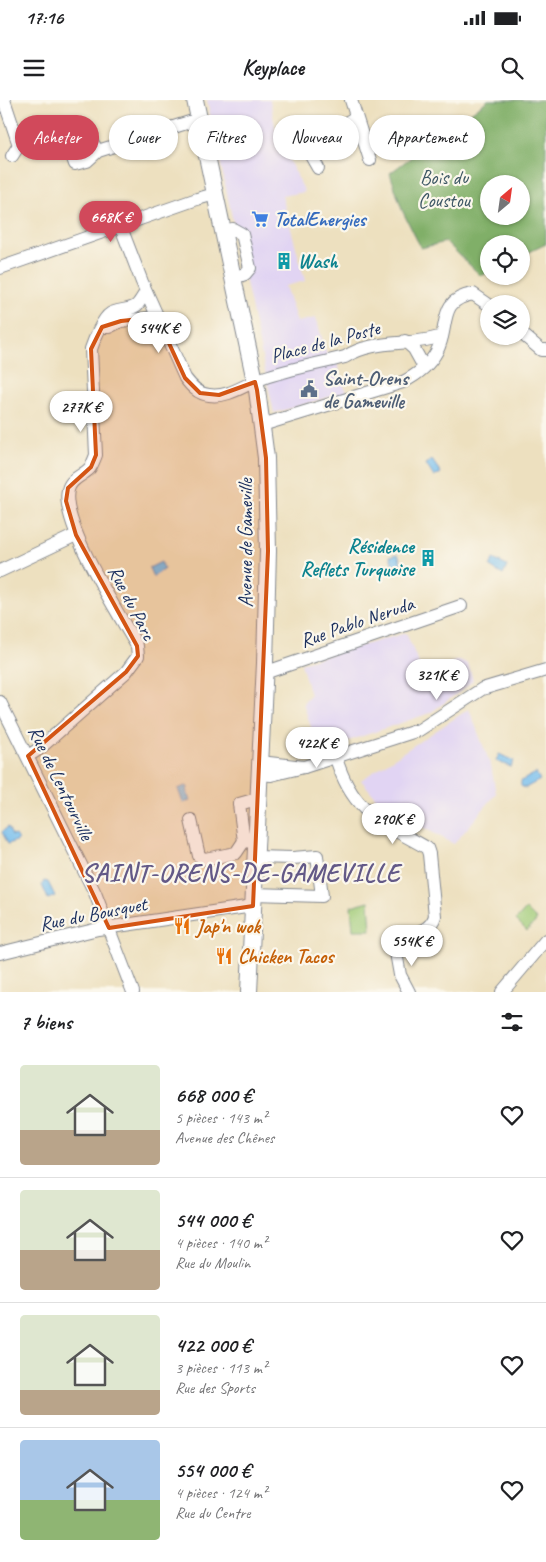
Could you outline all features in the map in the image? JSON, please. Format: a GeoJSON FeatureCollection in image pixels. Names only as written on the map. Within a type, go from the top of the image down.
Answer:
{"type":"FeatureCollection","features":[{"type":"Feature","properties":{"kind":"main road","name":"Avenue de Gameville"},"geometry":{"type":"LineString","coordinates":[[195,100],[198,115]]}},
{"type":"Feature","properties":{"kind":"main road","name":"Avenue de Gameville"},"geometry":{"type":"LineString","coordinates":[[208,160],[255,382],[262,425],[267,488],[264,672],[257,799],[251,847],[253,900],[249,992]]}},
{"type":"Feature","properties":{"kind":"street"},"geometry":{"type":"LineString","coordinates":[[4,100],[15,150]]}},
{"type":"Feature","properties":{"kind":"street"},"geometry":{"type":"LineString","coordinates":[[351,100],[355,115]]}},
{"type":"Feature","properties":{"kind":"street"},"geometry":{"type":"LineString","coordinates":[[99,151],[188,122]]}},
{"type":"Feature","properties":{"kind":"street"},"geometry":{"type":"LineString","coordinates":[[359,127],[369,157]]}},
{"type":"Feature","properties":{"kind":"street"},"geometry":{"type":"LineString","coordinates":[[74,160],[75,164],[87,160]]}},
{"type":"Feature","properties":{"kind":"street"},"geometry":{"type":"LineString","coordinates":[[313,160],[318,168]]}},
{"type":"Feature","properties":{"kind":"street"},"geometry":{"type":"LineString","coordinates":[[0,268],[120,225],[215,194]]}},
{"type":"Feature","properties":{"kind":"street","name":"Place de la Poste"},"geometry":{"type":"LineString","coordinates":[[120,225],[146,292],[185,378],[192,387],[208,395],[219,395],[236,391],[255,382],[345,357],[355,351],[405,341],[429,341],[442,336]]}},
{"type":"Feature","properties":{"kind":"street"},"geometry":{"type":"LineString","coordinates":[[0,570],[76,535],[66,501],[68,488],[73,481],[91,467],[96,456],[91,349],[104,319],[110,313],[136,307],[146,292]]}},
{"type":"Feature","properties":{"kind":"street"},"geometry":{"type":"LineString","coordinates":[[262,425],[403,382],[420,374],[437,351],[446,312],[457,299],[473,294],[480,299]]}},
{"type":"Feature","properties":{"kind":"street"},"geometry":{"type":"LineString","coordinates":[[136,307],[162,328]]}},
{"type":"Feature","properties":{"kind":"street"},"geometry":{"type":"LineString","coordinates":[[102,327],[121,321],[149,318]]}},
{"type":"Feature","properties":{"kind":"street","name":"Place de la Poste"},"geometry":{"type":"LineString","coordinates":[[405,341],[419,355],[424,367]]}},
{"type":"Feature","properties":{"kind":"street"},"geometry":{"type":"LineString","coordinates":[[530,341],[541,350],[546,350]]}},
{"type":"Feature","properties":{"kind":"street","name":"Rue du Parc"},"geometry":{"type":"LineString","coordinates":[[28,756],[39,749],[126,672],[138,656],[136,646],[76,535]]}},
{"type":"Feature","properties":{"kind":"street","name":"Rue Pablo Neruda"},"geometry":{"type":"LineString","coordinates":[[264,672],[461,606]]}},
{"type":"Feature","properties":{"kind":"street"},"geometry":{"type":"LineString","coordinates":[[259,768],[271,775],[336,758],[419,730],[482,689],[546,670]]}},
{"type":"Feature","properties":{"kind":"street","name":"Rue de Lentourville"},"geometry":{"type":"LineString","coordinates":[[0,702],[95,893],[133,992]]}},
{"type":"Feature","properties":{"kind":"street"},"geometry":{"type":"LineString","coordinates":[[336,758],[348,789],[361,807],[373,818],[427,848],[430,854],[435,916],[432,924],[427,929],[399,940],[394,947],[400,975],[409,992]]}},
{"type":"Feature","properties":{"kind":"street"},"geometry":{"type":"LineString","coordinates":[[191,820],[199,856],[205,859],[236,854],[251,847]]}},
{"type":"Feature","properties":{"kind":"street","name":"Rue du Bousquet"},"geometry":{"type":"LineString","coordinates":[[0,953],[98,929],[233,908],[253,900],[322,896],[317,856],[293,858],[251,847]]}},
{"type":"Feature","properties":{"kind":"street"},"geometry":{"type":"LineString","coordinates":[[502,992],[545,943]]}},
{"type":"Feature","properties":{"kind":"highlighted area"},"geometry":{"type":"Polygon","coordinates":[[[149,318],[162,328],[185,378],[200,393],[219,395],[255,382],[257,390],[266,458],[268,551],[253,906],[109,928],[28,756],[126,672],[138,656],[137,646],[76,535],[66,501],[68,488],[91,467],[96,455],[91,349],[102,327],[121,321],[149,318]]]}},
{"type":"Feature","properties":{"kind":"shaded area"},"geometry":{"type":"Polygon","coordinates":[[[207,100],[270,100],[273,116],[273,160],[289,160],[305,192],[282,196],[305,281],[285,286],[297,322],[316,318],[327,355],[334,353],[346,392],[274,413],[220,160],[263,160],[263,115],[210,115],[207,100]]]}},
{"type":"Feature","properties":{"kind":"shaded area"},"geometry":{"type":"Polygon","coordinates":[[[406,633],[422,671],[460,660],[468,664],[473,680],[430,713],[319,751],[303,703],[310,695],[301,663],[406,633]]]}},
{"type":"Feature","properties":{"kind":"shaded area"},"geometry":{"type":"Polygon","coordinates":[[[469,709],[491,766],[496,794],[454,844],[382,805],[361,780],[469,709]]]}},
{"type":"Feature","properties":{"kind":"green space","name":"Bois du Coustou"},"geometry":{"type":"Polygon","coordinates":[[[488,100],[546,100],[546,244],[530,252],[530,235],[480,235],[480,275],[446,242],[421,248],[402,210],[390,173],[407,160],[485,160],[485,115],[468,115],[488,100]]]}},
{"type":"Feature","properties":{"kind":"green space"},"geometry":{"type":"Polygon","coordinates":[[[369,901],[371,930],[353,930],[351,906],[369,901]]]}},
{"type":"Feature","properties":{"kind":"green space"},"geometry":{"type":"Polygon","coordinates":[[[526,909],[537,920],[527,931],[516,920],[526,909]]]}},
{"type":"Feature","properties":{"kind":"water"},"geometry":{"type":"Polygon","coordinates":[[[432,460],[441,473],[434,477],[426,464],[432,460]]]}},
{"type":"Feature","properties":{"kind":"water"},"geometry":{"type":"Polygon","coordinates":[[[398,554],[403,568],[395,571],[390,556],[398,554]]]}},
{"type":"Feature","properties":{"kind":"water"},"geometry":{"type":"Polygon","coordinates":[[[493,559],[507,566],[503,575],[490,567],[493,559]]]}},
{"type":"Feature","properties":{"kind":"water"},"geometry":{"type":"Polygon","coordinates":[[[161,562],[164,569],[153,577],[149,568],[161,562]]]}},
{"type":"Feature","properties":{"kind":"water"},"geometry":{"type":"Polygon","coordinates":[[[499,754],[514,761],[511,767],[496,761],[499,754]]]}},
{"type":"Feature","properties":{"kind":"water"},"geometry":{"type":"Polygon","coordinates":[[[536,773],[540,780],[525,788],[521,786],[521,781],[536,773]]]}},
{"type":"Feature","properties":{"kind":"water"},"geometry":{"type":"Polygon","coordinates":[[[185,786],[188,787],[187,792],[190,801],[183,803],[178,789],[185,786]]]}},
{"type":"Feature","properties":{"kind":"water"},"geometry":{"type":"Polygon","coordinates":[[[8,827],[12,836],[15,835],[18,840],[8,844],[2,832],[8,827]]]}},
{"type":"Feature","properties":{"kind":"water"},"geometry":{"type":"Polygon","coordinates":[[[44,881],[48,882],[55,896],[48,899],[42,885],[44,881]]]}},
{"type":"Feature","properties":{"kind":"place","name":"TotalEnergies"},"geometry":{"type":"Point","coordinates":[260,219]}},
{"type":"Feature","properties":{"kind":"place","name":"Wash"},"geometry":{"type":"Point","coordinates":[284,261]}},
{"type":"Feature","properties":{"kind":"place","name":"Saint-Orens de Gameville"},"geometry":{"type":"Point","coordinates":[309,389]}},
{"type":"Feature","properties":{"kind":"place","name":"Résidence Reflets Turquoise"},"geometry":{"type":"Point","coordinates":[428,558]}},
{"type":"Feature","properties":{"kind":"place","name":"Jap'n wok"},"geometry":{"type":"Point","coordinates":[182,926]}},
{"type":"Feature","properties":{"kind":"place","name":"Chicken Tacos"},"geometry":{"type":"Point","coordinates":[224,956]}},
{"type":"Feature","properties":{"kind":"district","name":"SAINT-ORENS-DE-GAMEVILLE"},"geometry":{"type":"Point","coordinates":[241,873]}}]}
